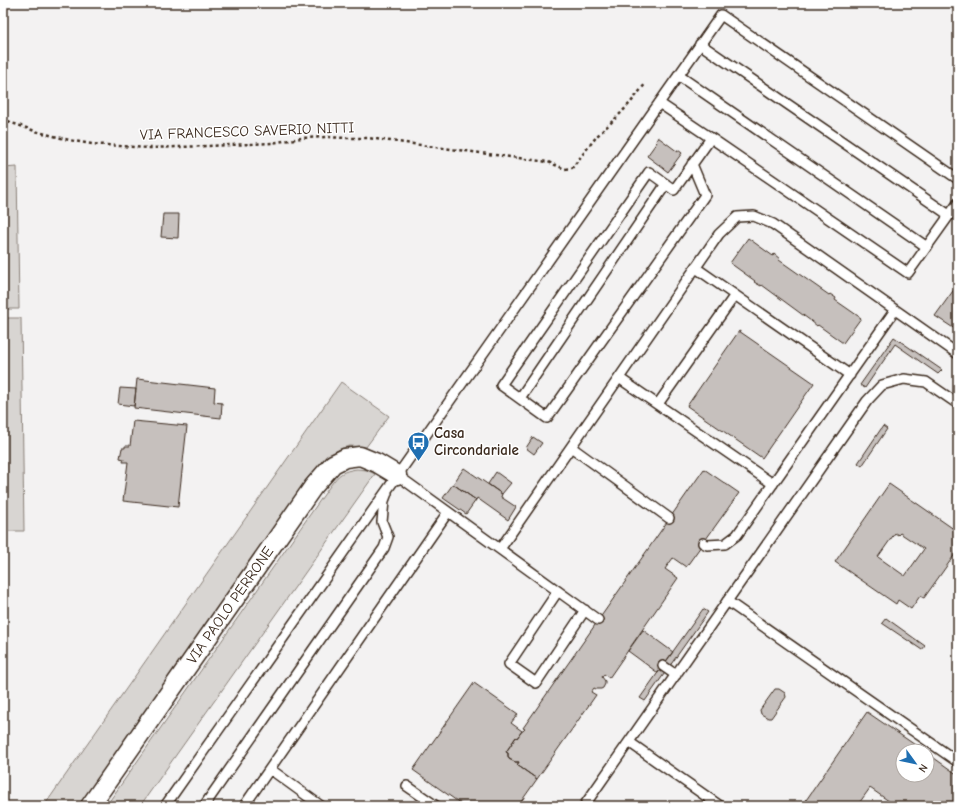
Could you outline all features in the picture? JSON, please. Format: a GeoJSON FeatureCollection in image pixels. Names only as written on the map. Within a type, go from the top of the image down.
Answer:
{"type":"FeatureCollection","features":[{"type":"Feature","properties":{"kind":"street","name":"VIA PAOLO PERRONE"},"geometry":{"type":"LineString","coordinates":[[90,806],[313,487],[333,464],[345,458],[360,456],[377,463],[393,481]]}},
{"type":"Feature","properties":{"kind":"lane"},"geometry":{"type":"LineString","coordinates":[[165,806],[721,15],[958,179]]}},
{"type":"Feature","properties":{"kind":"lane"},"geometry":{"type":"LineString","coordinates":[[700,44],[949,215]]}},
{"type":"Feature","properties":{"kind":"lane"},"geometry":{"type":"LineString","coordinates":[[678,75],[927,247]]}},
{"type":"Feature","properties":{"kind":"lane"},"geometry":{"type":"LineString","coordinates":[[659,103],[908,273],[958,203]]}},
{"type":"Feature","properties":{"kind":"lane"},"geometry":{"type":"LineString","coordinates":[[692,164],[705,195],[547,418],[501,384],[649,172],[674,190],[692,164],[711,138]]}},
{"type":"Feature","properties":{"kind":"lane"},"geometry":{"type":"LineString","coordinates":[[520,398],[666,184]]}},
{"type":"Feature","properties":{"kind":"lane"},"geometry":{"type":"LineString","coordinates":[[500,549],[719,234],[737,217],[754,216],[773,224],[958,354]]}},
{"type":"Feature","properties":{"kind":"lane"},"geometry":{"type":"LineString","coordinates":[[696,268],[850,375]]}},
{"type":"Feature","properties":{"kind":"lane"},"geometry":{"type":"LineString","coordinates":[[658,404],[735,295]]}},
{"type":"Feature","properties":{"kind":"lane"},"geometry":{"type":"LineString","coordinates":[[703,543],[707,545],[725,544],[737,534],[895,310]]}},
{"type":"Feature","properties":{"kind":"lane"},"geometry":{"type":"LineString","coordinates":[[619,378],[773,484]]}},
{"type":"Feature","properties":{"kind":"lane"},"geometry":{"type":"LineString","coordinates":[[584,806],[867,401],[882,385],[904,379],[926,382],[958,404]]}},
{"type":"Feature","properties":{"kind":"lane"},"geometry":{"type":"LineString","coordinates":[[570,448],[669,518]]}},
{"type":"Feature","properties":{"kind":"lane"},"geometry":{"type":"LineString","coordinates":[[393,481],[448,512],[598,620]]}},
{"type":"Feature","properties":{"kind":"lane"},"geometry":{"type":"LineString","coordinates":[[204,806],[384,548],[388,537],[382,522],[382,513],[384,502],[393,481]]}},
{"type":"Feature","properties":{"kind":"lane"},"geometry":{"type":"LineString","coordinates":[[244,806],[448,512]]}},
{"type":"Feature","properties":{"kind":"lane"},"geometry":{"type":"LineString","coordinates":[[558,591],[509,664],[536,683],[586,610]]}},
{"type":"Feature","properties":{"kind":"lane"},"geometry":{"type":"LineString","coordinates":[[727,601],[958,762]]}},
{"type":"Feature","properties":{"kind":"lane"},"geometry":{"type":"LineString","coordinates":[[663,666],[676,675]]}},
{"type":"Feature","properties":{"kind":"lane"},"geometry":{"type":"LineString","coordinates":[[629,742],[720,806]]}},
{"type":"Feature","properties":{"kind":"lane"},"geometry":{"type":"LineString","coordinates":[[270,769],[321,806]]}},
{"type":"Feature","properties":{"kind":"lane"},"geometry":{"type":"LineString","coordinates":[[406,786],[436,806]]}},
{"type":"Feature","properties":{"kind":"path","name":"VIA FRANCESCO SAVERIO NITTI"},"geometry":{"type":"LineString","coordinates":[[3,118],[12,123],[35,131],[69,140],[92,144],[148,148],[272,143],[301,138],[368,138],[548,162],[565,169],[572,168],[597,136],[620,115],[646,83]]}},
{"type":"Feature","properties":{"kind":"shaded area"},"geometry":{"type":"Polygon","coordinates":[[[17,167],[19,309],[3,309],[3,168],[17,167]]]}},
{"type":"Feature","properties":{"kind":"shaded area"},"geometry":{"type":"Polygon","coordinates":[[[3,318],[21,318],[24,531],[3,531],[3,318]]]}},
{"type":"Feature","properties":{"kind":"shaded area"},"geometry":{"type":"Polygon","coordinates":[[[341,382],[389,416],[366,447],[350,446],[338,450],[324,461],[312,474],[80,806],[44,806],[341,382]]]}},
{"type":"Feature","properties":{"kind":"shaded area"},"geometry":{"type":"Polygon","coordinates":[[[357,469],[367,470],[375,474],[140,806],[106,806],[330,486],[341,474],[357,469]]]}},
{"type":"Feature","properties":{"kind":"building"},"geometry":{"type":"Polygon","coordinates":[[[658,137],[678,152],[678,150],[682,153],[668,172],[647,156],[657,142],[658,137]]]}},
{"type":"Feature","properties":{"kind":"building"},"geometry":{"type":"Polygon","coordinates":[[[163,214],[179,214],[178,238],[161,237],[163,214]]]}},
{"type":"Feature","properties":{"kind":"building"},"geometry":{"type":"Polygon","coordinates":[[[748,238],[773,256],[774,254],[780,259],[779,260],[829,295],[830,294],[836,298],[835,300],[861,318],[843,343],[818,325],[817,326],[762,285],[761,286],[754,282],[755,281],[730,263],[748,238]]]}},
{"type":"Feature","properties":{"kind":"building"},"geometry":{"type":"Polygon","coordinates":[[[958,284],[958,331],[935,316],[958,284]]]}},
{"type":"Feature","properties":{"kind":"building"},"geometry":{"type":"Polygon","coordinates":[[[739,331],[814,383],[762,458],[687,406],[739,331]]]}},
{"type":"Feature","properties":{"kind":"building"},"geometry":{"type":"Polygon","coordinates":[[[894,337],[942,370],[938,374],[895,344],[865,388],[860,385],[894,337]]]}},
{"type":"Feature","properties":{"kind":"building"},"geometry":{"type":"Polygon","coordinates":[[[137,379],[215,388],[214,402],[222,403],[221,418],[134,408],[137,379]]]}},
{"type":"Feature","properties":{"kind":"building"},"geometry":{"type":"Polygon","coordinates":[[[120,388],[136,389],[134,406],[118,404],[120,388]]]}},
{"type":"Feature","properties":{"kind":"building"},"geometry":{"type":"Polygon","coordinates":[[[133,421],[187,426],[178,507],[123,501],[128,462],[123,462],[124,459],[120,458],[122,448],[125,448],[125,446],[130,446],[133,421]]]}},
{"type":"Feature","properties":{"kind":"building"},"geometry":{"type":"Polygon","coordinates":[[[883,426],[887,429],[862,466],[858,463],[883,426]]]}},
{"type":"Feature","properties":{"kind":"building"},"geometry":{"type":"Polygon","coordinates":[[[533,437],[542,443],[534,454],[526,448],[533,437]]]}},
{"type":"Feature","properties":{"kind":"building"},"geometry":{"type":"Polygon","coordinates":[[[464,468],[502,494],[501,497],[516,507],[508,520],[477,498],[476,500],[453,484],[464,468]]]}},
{"type":"Feature","properties":{"kind":"building"},"geometry":{"type":"Polygon","coordinates":[[[704,469],[739,493],[686,567],[673,558],[665,569],[678,578],[609,678],[604,674],[602,677],[605,681],[603,688],[594,688],[591,692],[596,695],[537,779],[517,765],[519,762],[509,759],[508,753],[506,752],[516,737],[517,738],[525,729],[523,728],[704,469]]]}},
{"type":"Feature","properties":{"kind":"building"},"geometry":{"type":"Polygon","coordinates":[[[496,472],[511,483],[502,494],[488,484],[496,472]]]}},
{"type":"Feature","properties":{"kind":"building"},"geometry":{"type":"Polygon","coordinates":[[[453,484],[476,500],[466,514],[443,498],[453,484]]]}},
{"type":"Feature","properties":{"kind":"building"},"geometry":{"type":"Polygon","coordinates":[[[889,484],[958,532],[958,550],[924,598],[920,596],[911,609],[898,600],[896,604],[835,562],[889,484]],[[895,533],[878,557],[905,576],[924,549],[900,533],[898,535],[895,533]]]}},
{"type":"Feature","properties":{"kind":"building"},"geometry":{"type":"Polygon","coordinates":[[[703,609],[708,612],[645,701],[640,698],[703,609]]]}},
{"type":"Feature","properties":{"kind":"building"},"geometry":{"type":"Polygon","coordinates":[[[886,618],[925,646],[922,650],[882,623],[886,618]]]}},
{"type":"Feature","properties":{"kind":"building"},"geometry":{"type":"Polygon","coordinates":[[[643,630],[673,652],[658,673],[628,651],[643,630]]]}},
{"type":"Feature","properties":{"kind":"building"},"geometry":{"type":"Polygon","coordinates":[[[474,683],[518,714],[511,723],[522,731],[506,752],[508,753],[509,759],[519,762],[517,765],[537,779],[518,806],[464,806],[413,770],[474,683]]]}},
{"type":"Feature","properties":{"kind":"building"},"geometry":{"type":"Polygon","coordinates":[[[775,689],[779,689],[785,693],[786,697],[771,718],[768,718],[761,714],[760,710],[775,689]]]}},
{"type":"Feature","properties":{"kind":"building"},"geometry":{"type":"Polygon","coordinates":[[[867,712],[912,743],[895,743],[895,783],[935,783],[935,759],[958,775],[958,806],[896,806],[870,788],[857,806],[802,806],[867,712]]]}},
{"type":"Feature","properties":{"kind":"place","name":"Casa Circondariale"},"geometry":{"type":"Point","coordinates":[419,462]}}]}
